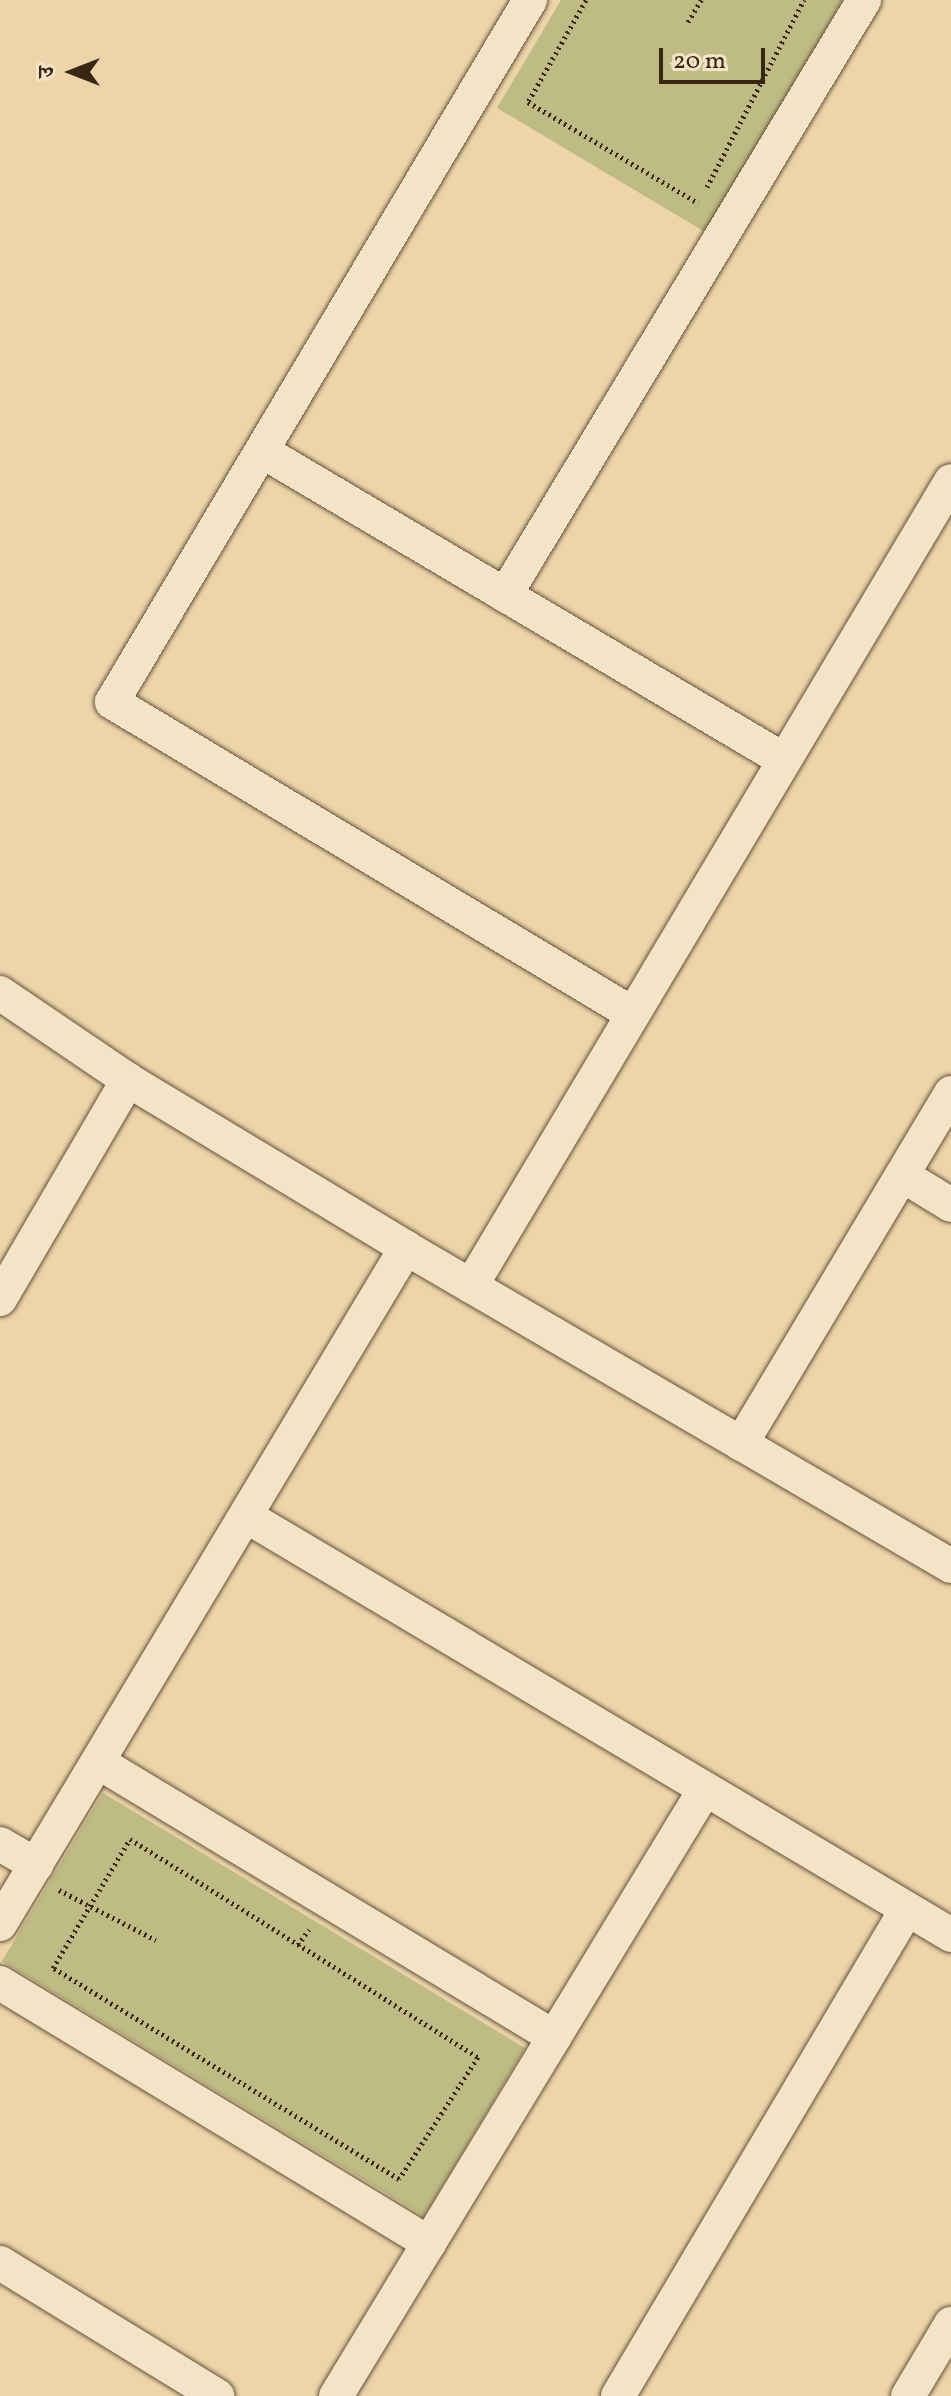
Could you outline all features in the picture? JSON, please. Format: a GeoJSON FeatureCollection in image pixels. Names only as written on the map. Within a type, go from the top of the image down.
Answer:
{"type":"FeatureCollection","features":[{"type":"Feature","properties":{"kind":"street"},"geometry":{"type":"LineString","coordinates":[[530,0],[112,702],[633,1014]]}},
{"type":"Feature","properties":{"kind":"street"},"geometry":{"type":"LineString","coordinates":[[505,595],[864,0]]}},
{"type":"Feature","properties":{"kind":"street"},"geometry":{"type":"LineString","coordinates":[[262,451],[784,760]]}},
{"type":"Feature","properties":{"kind":"street"},"geometry":{"type":"LineString","coordinates":[[471,1286],[951,481]]}},
{"type":"Feature","properties":{"kind":"street"},"geometry":{"type":"LineString","coordinates":[[0,993],[128,1080],[406,1248],[951,1566]]}},
{"type":"Feature","properties":{"kind":"street"},"geometry":{"type":"LineString","coordinates":[[0,1299],[128,1080]]}},
{"type":"Feature","properties":{"kind":"street"},"geometry":{"type":"LineString","coordinates":[[741,1444],[951,1093]]}},
{"type":"Feature","properties":{"kind":"street"},"geometry":{"type":"LineString","coordinates":[[902,1175],[951,1205]]}},
{"type":"Feature","properties":{"kind":"street"},"geometry":{"type":"LineString","coordinates":[[0,1924],[406,1248]]}},
{"type":"Feature","properties":{"kind":"street"},"geometry":{"type":"LineString","coordinates":[[246,1516],[951,1935]]}},
{"type":"Feature","properties":{"kind":"street"},"geometry":{"type":"LineString","coordinates":[[98,1762],[554,2037]]}},
{"type":"Feature","properties":{"kind":"street"},"geometry":{"type":"LineString","coordinates":[[336,2396],[705,1789]]}},
{"type":"Feature","properties":{"kind":"street"},"geometry":{"type":"LineString","coordinates":[[0,1844],[33,1870]]}},
{"type":"Feature","properties":{"kind":"street"},"geometry":{"type":"LineString","coordinates":[[618,2396],[907,1909]]}},
{"type":"Feature","properties":{"kind":"street"},"geometry":{"type":"LineString","coordinates":[[0,1983],[429,2243]]}},
{"type":"Feature","properties":{"kind":"street"},"geometry":{"type":"LineString","coordinates":[[0,2263],[217,2396]]}},
{"type":"Feature","properties":{"kind":"street"},"geometry":{"type":"LineString","coordinates":[[908,2396],[951,2324]]}},
{"type":"Feature","properties":{"kind":"path"},"geometry":{"type":"LineString","coordinates":[[586,0],[528,102],[697,205],[804,0]]}},
{"type":"Feature","properties":{"kind":"path"},"geometry":{"type":"LineString","coordinates":[[688,22],[701,0]]}},
{"type":"Feature","properties":{"kind":"path"},"geometry":{"type":"LineString","coordinates":[[130,1839],[478,2057],[399,2179],[53,1968],[90,1907],[130,1839]]}},
{"type":"Feature","properties":{"kind":"path"},"geometry":{"type":"LineString","coordinates":[[33,1870],[90,1907],[156,1940]]}},
{"type":"Feature","properties":{"kind":"shaded area"},"geometry":{"type":"Polygon","coordinates":[[[561,0],[843,0],[705,232],[497,108],[561,0]]]}},
{"type":"Feature","properties":{"kind":"shaded area"},"geometry":{"type":"Polygon","coordinates":[[[103,1793],[525,2048],[424,2216],[2,1961],[103,1793]]]}}]}
